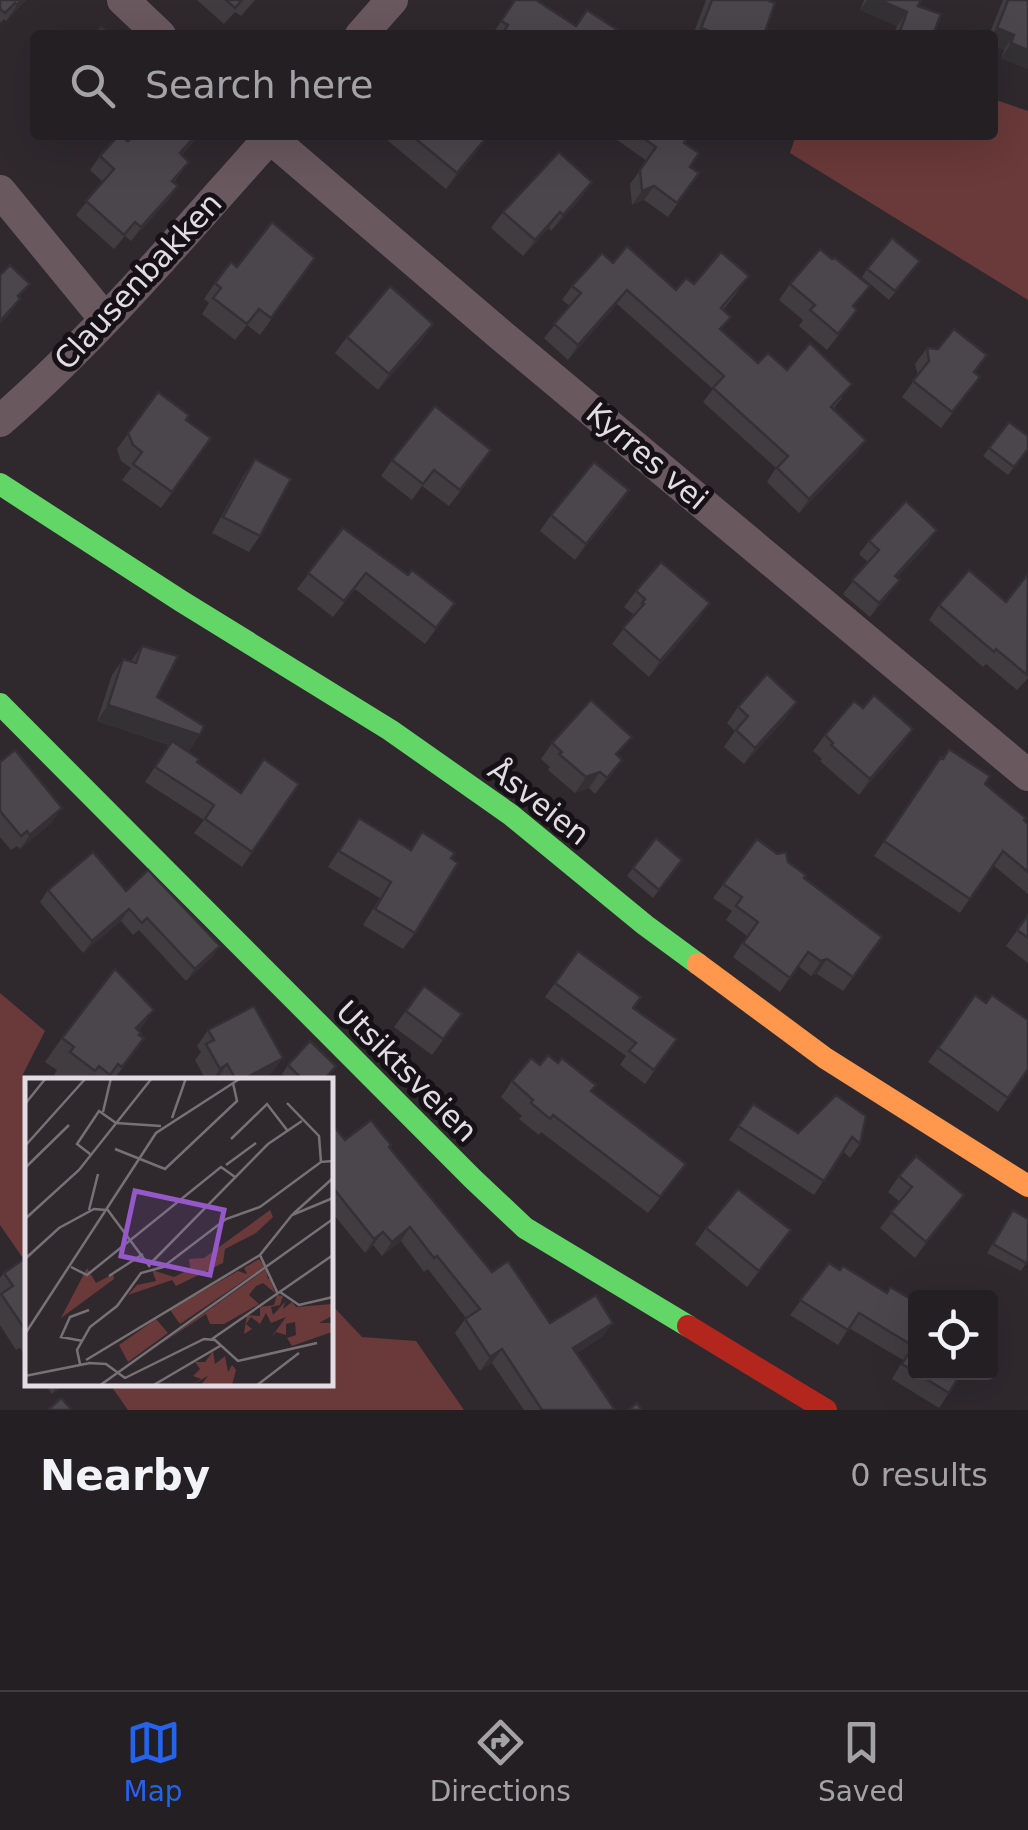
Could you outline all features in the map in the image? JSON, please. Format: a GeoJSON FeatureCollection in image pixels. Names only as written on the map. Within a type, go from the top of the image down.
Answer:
{"type":"FeatureCollection","features":[{"type":"Feature","properties":{"kind":"street"},"geometry":{"type":"LineString","coordinates":[[123,0],[155,30]]}},
{"type":"Feature","properties":{"kind":"street"},"geometry":{"type":"LineString","coordinates":[[365,30],[392,0]]}},
{"type":"Feature","properties":{"kind":"street","name":"Clausenbakken"},"geometry":{"type":"LineString","coordinates":[[0,421],[42,385],[105,320],[266,140]]}},
{"type":"Feature","properties":{"kind":"street","name":"Kyrres vei"},"geometry":{"type":"LineString","coordinates":[[275,140],[1028,776]]}},
{"type":"Feature","properties":{"kind":"street"},"geometry":{"type":"LineString","coordinates":[[0,191],[105,320]]}},
{"type":"Feature","properties":{"kind":"street","name":"Åsveien"},"geometry":{"type":"LineString","coordinates":[[0,484],[390,730],[511,815],[644,926],[826,1058],[1028,1186]]}},
{"type":"Feature","properties":{"kind":"street","name":"Utsiktsveien"},"geometry":{"type":"LineString","coordinates":[[0,704],[524,1228],[826,1410]]}},
{"type":"Feature","properties":{"kind":"shaded area"},"geometry":{"type":"Polygon","coordinates":[[[998,101],[1028,111],[1028,300],[790,153],[794,140],[998,140],[998,101]]]}},
{"type":"Feature","properties":{"kind":"shaded area"},"geometry":{"type":"Polygon","coordinates":[[[0,993],[45,1031],[22,1076],[25,1261],[0,1225],[0,993]]]}},
{"type":"Feature","properties":{"kind":"shaded area"},"geometry":{"type":"Polygon","coordinates":[[[332,1305],[362,1337],[416,1341],[464,1410],[128,1410],[110,1385],[332,1385],[332,1305]]]}},
{"type":"Feature","properties":{"kind":"building"},"geometry":{"type":"Polygon","coordinates":[[[0,0],[22,0],[5,13],[0,9],[0,0]]]}},
{"type":"Feature","properties":{"kind":"building"},"geometry":{"type":"Polygon","coordinates":[[[226,0],[242,0],[235,8],[226,0]]]}},
{"type":"Feature","properties":{"kind":"building"},"geometry":{"type":"Polygon","coordinates":[[[515,0],[536,0],[576,26],[587,10],[616,29],[505,30],[508,25],[501,21],[515,0]]]}},
{"type":"Feature","properties":{"kind":"building"},"geometry":{"type":"Polygon","coordinates":[[[712,0],[775,3],[766,30],[701,28],[712,0]]]}},
{"type":"Feature","properties":{"kind":"building"},"geometry":{"type":"Polygon","coordinates":[[[880,0],[921,0],[918,6],[941,14],[935,30],[900,30],[907,12],[880,0]]]}},
{"type":"Feature","properties":{"kind":"building"},"geometry":{"type":"Polygon","coordinates":[[[1008,0],[1028,0],[1028,50],[1011,43],[1014,35],[997,28],[1008,0]]]}},
{"type":"Feature","properties":{"kind":"building"},"geometry":{"type":"Polygon","coordinates":[[[114,140],[192,140],[180,153],[189,162],[172,181],[178,186],[141,227],[135,222],[124,235],[86,201],[114,169],[100,156],[114,140]]]}},
{"type":"Feature","properties":{"kind":"building"},"geometry":{"type":"Polygon","coordinates":[[[417,140],[484,140],[457,173],[417,140]]]}},
{"type":"Feature","properties":{"kind":"building"},"geometry":{"type":"Polygon","coordinates":[[[646,140],[686,140],[684,143],[699,153],[690,167],[699,173],[677,203],[654,186],[642,191],[640,170],[656,147],[646,140]]]}},
{"type":"Feature","properties":{"kind":"building"},"geometry":{"type":"Polygon","coordinates":[[[559,152],[592,182],[535,240],[503,212],[559,152]]]}},
{"type":"Feature","properties":{"kind":"building"},"geometry":{"type":"Polygon","coordinates":[[[272,222],[315,258],[271,318],[259,309],[247,324],[213,298],[221,288],[215,283],[231,262],[237,267],[272,222]]]}},
{"type":"Feature","properties":{"kind":"building"},"geometry":{"type":"Polygon","coordinates":[[[892,238],[920,261],[895,291],[867,269],[892,238]]]}},
{"type":"Feature","properties":{"kind":"building"},"geometry":{"type":"Polygon","coordinates":[[[627,246],[676,290],[686,278],[694,284],[721,252],[749,276],[721,308],[731,317],[720,329],[758,363],[768,353],[787,370],[810,343],[852,384],[831,407],[866,440],[809,499],[777,468],[788,456],[713,388],[724,376],[627,290],[578,345],[554,324],[581,293],[572,286],[602,253],[613,263],[627,246]]]}},
{"type":"Feature","properties":{"kind":"building"},"geometry":{"type":"Polygon","coordinates":[[[820,249],[870,286],[853,306],[857,310],[838,334],[810,310],[815,305],[790,284],[820,249]]]}},
{"type":"Feature","properties":{"kind":"building"},"geometry":{"type":"Polygon","coordinates":[[[10,265],[30,284],[0,321],[0,275],[10,265]]]}},
{"type":"Feature","properties":{"kind":"building"},"geometry":{"type":"Polygon","coordinates":[[[390,286],[433,324],[389,374],[347,337],[390,286]]]}},
{"type":"Feature","properties":{"kind":"building"},"geometry":{"type":"Polygon","coordinates":[[[954,329],[987,355],[974,372],[980,377],[952,412],[913,381],[929,361],[927,348],[938,349],[954,329]]]}},
{"type":"Feature","properties":{"kind":"building"},"geometry":{"type":"Polygon","coordinates":[[[158,392],[211,438],[172,492],[133,464],[142,452],[133,445],[128,433],[158,392]]]}},
{"type":"Feature","properties":{"kind":"building"},"geometry":{"type":"Polygon","coordinates":[[[435,406],[491,450],[460,490],[434,470],[423,484],[392,460],[435,406]]]}},
{"type":"Feature","properties":{"kind":"building"},"geometry":{"type":"Polygon","coordinates":[[[1009,422],[1028,436],[1028,449],[1014,467],[989,448],[1009,422]]]}},
{"type":"Feature","properties":{"kind":"building"},"geometry":{"type":"Polygon","coordinates":[[[255,459],[291,479],[260,536],[223,517],[255,459]]]}},
{"type":"Feature","properties":{"kind":"building"},"geometry":{"type":"Polygon","coordinates":[[[594,462],[629,490],[586,544],[551,515],[594,462]]]}},
{"type":"Feature","properties":{"kind":"building"},"geometry":{"type":"Polygon","coordinates":[[[906,501],[937,530],[895,576],[900,580],[879,603],[852,580],[879,550],[869,541],[906,501]]]}},
{"type":"Feature","properties":{"kind":"building"},"geometry":{"type":"Polygon","coordinates":[[[343,528],[408,575],[412,570],[455,603],[436,628],[366,573],[344,601],[308,573],[343,528]]]}},
{"type":"Feature","properties":{"kind":"building"},"geometry":{"type":"Polygon","coordinates":[[[661,562],[710,603],[660,661],[623,628],[644,604],[645,599],[636,591],[661,562]]]}},
{"type":"Feature","properties":{"kind":"building"},"geometry":{"type":"Polygon","coordinates":[[[969,570],[1006,602],[1028,574],[1027,675],[939,605],[969,570]]]}},
{"type":"Feature","properties":{"kind":"building"},"geometry":{"type":"Polygon","coordinates":[[[142,646],[178,656],[157,697],[204,726],[200,735],[108,705],[123,659],[136,663],[142,646]]]}},
{"type":"Feature","properties":{"kind":"building"},"geometry":{"type":"Polygon","coordinates":[[[767,674],[797,702],[755,748],[736,730],[748,716],[738,707],[767,674]]]}},
{"type":"Feature","properties":{"kind":"building"},"geometry":{"type":"Polygon","coordinates":[[[874,695],[913,729],[870,779],[825,735],[854,701],[863,708],[874,695]]]}},
{"type":"Feature","properties":{"kind":"building"},"geometry":{"type":"Polygon","coordinates":[[[591,700],[632,737],[616,754],[622,760],[607,778],[600,772],[586,777],[552,743],[591,700]]]}},
{"type":"Feature","properties":{"kind":"building"},"geometry":{"type":"Polygon","coordinates":[[[172,741],[241,793],[264,759],[299,784],[252,852],[205,819],[214,805],[155,767],[172,741]]]}},
{"type":"Feature","properties":{"kind":"building"},"geometry":{"type":"Polygon","coordinates":[[[949,749],[990,776],[985,784],[1026,818],[1028,824],[1028,872],[1003,851],[970,899],[884,841],[949,749]]]}},
{"type":"Feature","properties":{"kind":"building"},"geometry":{"type":"Polygon","coordinates":[[[15,750],[62,808],[30,835],[27,831],[21,836],[0,811],[0,762],[15,750]]]}},
{"type":"Feature","properties":{"kind":"building"},"geometry":{"type":"Polygon","coordinates":[[[359,818],[411,850],[422,832],[455,853],[451,858],[458,863],[415,933],[375,909],[391,882],[339,851],[359,818]]]}},
{"type":"Feature","properties":{"kind":"building"},"geometry":{"type":"Polygon","coordinates":[[[656,838],[682,860],[659,890],[633,868],[656,838]]]}},
{"type":"Feature","properties":{"kind":"building"},"geometry":{"type":"Polygon","coordinates":[[[757,839],[777,854],[786,852],[788,862],[806,875],[804,878],[882,937],[853,977],[827,959],[821,961],[808,952],[790,978],[743,943],[758,922],[736,906],[742,897],[723,884],[757,839]]]}},
{"type":"Feature","properties":{"kind":"building"},"geometry":{"type":"Polygon","coordinates":[[[93,852],[126,891],[148,870],[220,946],[195,969],[147,918],[142,923],[129,909],[92,941],[48,890],[93,852]]]}},
{"type":"Feature","properties":{"kind":"building"},"geometry":{"type":"Polygon","coordinates":[[[1028,915],[1028,938],[1017,930],[1028,915]]]}},
{"type":"Feature","properties":{"kind":"building"},"geometry":{"type":"Polygon","coordinates":[[[578,951],[641,997],[633,1008],[677,1039],[654,1070],[629,1051],[636,1043],[555,983],[578,951]]]}},
{"type":"Feature","properties":{"kind":"building"},"geometry":{"type":"Polygon","coordinates":[[[115,969],[154,1010],[136,1028],[144,1038],[122,1067],[118,1064],[110,1075],[99,1066],[95,1071],[70,1052],[74,1047],[62,1038],[115,969]]]}},
{"type":"Feature","properties":{"kind":"building"},"geometry":{"type":"Polygon","coordinates":[[[424,986],[462,1014],[443,1039],[406,1011],[424,986]]]}},
{"type":"Feature","properties":{"kind":"building"},"geometry":{"type":"Polygon","coordinates":[[[975,995],[986,1003],[992,995],[1028,1020],[1028,1069],[1008,1098],[938,1048],[975,995]]]}},
{"type":"Feature","properties":{"kind":"building"},"geometry":{"type":"Polygon","coordinates":[[[254,1006],[283,1058],[246,1078],[235,1078],[227,1064],[220,1069],[206,1044],[214,1040],[208,1030],[254,1006]]]}},
{"type":"Feature","properties":{"kind":"building"},"geometry":{"type":"Polygon","coordinates":[[[310,1041],[336,1066],[326,1078],[301,1078],[288,1065],[310,1041]]]}},
{"type":"Feature","properties":{"kind":"building"},"geometry":{"type":"Polygon","coordinates":[[[548,1055],[558,1063],[562,1058],[596,1085],[591,1091],[686,1164],[660,1197],[553,1115],[550,1119],[512,1081],[531,1058],[540,1065],[548,1055]]]}},
{"type":"Feature","properties":{"kind":"building"},"geometry":{"type":"Polygon","coordinates":[[[836,1095],[866,1116],[860,1144],[852,1137],[824,1181],[738,1126],[753,1104],[798,1133],[836,1095]]]}},
{"type":"Feature","properties":{"kind":"building"},"geometry":{"type":"Polygon","coordinates":[[[371,1120],[492,1272],[508,1261],[550,1323],[596,1295],[613,1323],[573,1348],[615,1410],[542,1410],[502,1349],[490,1357],[465,1319],[480,1309],[410,1227],[392,1242],[383,1232],[374,1239],[332,1186],[332,1124],[345,1140],[371,1120]]]}},
{"type":"Feature","properties":{"kind":"building"},"geometry":{"type":"Polygon","coordinates":[[[916,1156],[964,1195],[926,1242],[891,1212],[912,1187],[899,1176],[916,1156]]]}},
{"type":"Feature","properties":{"kind":"building"},"geometry":{"type":"Polygon","coordinates":[[[738,1189],[791,1230],[759,1271],[706,1228],[738,1189]]]}},
{"type":"Feature","properties":{"kind":"building"},"geometry":{"type":"Polygon","coordinates":[[[1013,1210],[1028,1219],[1026,1263],[993,1244],[1013,1210]]]}},
{"type":"Feature","properties":{"kind":"building"},"geometry":{"type":"Polygon","coordinates":[[[25,1258],[25,1330],[1,1294],[13,1286],[4,1273],[25,1258]]]}},
{"type":"Feature","properties":{"kind":"building"},"geometry":{"type":"Polygon","coordinates":[[[829,1263],[840,1270],[843,1266],[887,1293],[890,1287],[908,1297],[908,1343],[859,1313],[848,1330],[800,1300],[829,1263]]]}},
{"type":"Feature","properties":{"kind":"building"},"geometry":{"type":"Polygon","coordinates":[[[928,1380],[957,1380],[949,1393],[928,1380]]]}},
{"type":"Feature","properties":{"kind":"building"},"geometry":{"type":"Polygon","coordinates":[[[61,1398],[72,1410],[48,1410],[61,1398]]]}},
{"type":"Feature","properties":{"kind":"traffic: fast"},"geometry":{"type":"LineString","coordinates":[[0,484],[390,730],[511,815],[698,964]]}},
{"type":"Feature","properties":{"kind":"traffic: fast"},"geometry":{"type":"LineString","coordinates":[[0,704],[525,1228],[688,1326]]}},
{"type":"Feature","properties":{"kind":"traffic: slow"},"geometry":{"type":"LineString","coordinates":[[698,964],[825,1058],[1028,1186]]}},
{"type":"Feature","properties":{"kind":"traffic: jam"},"geometry":{"type":"LineString","coordinates":[[688,1326],[826,1410]]}}]}
